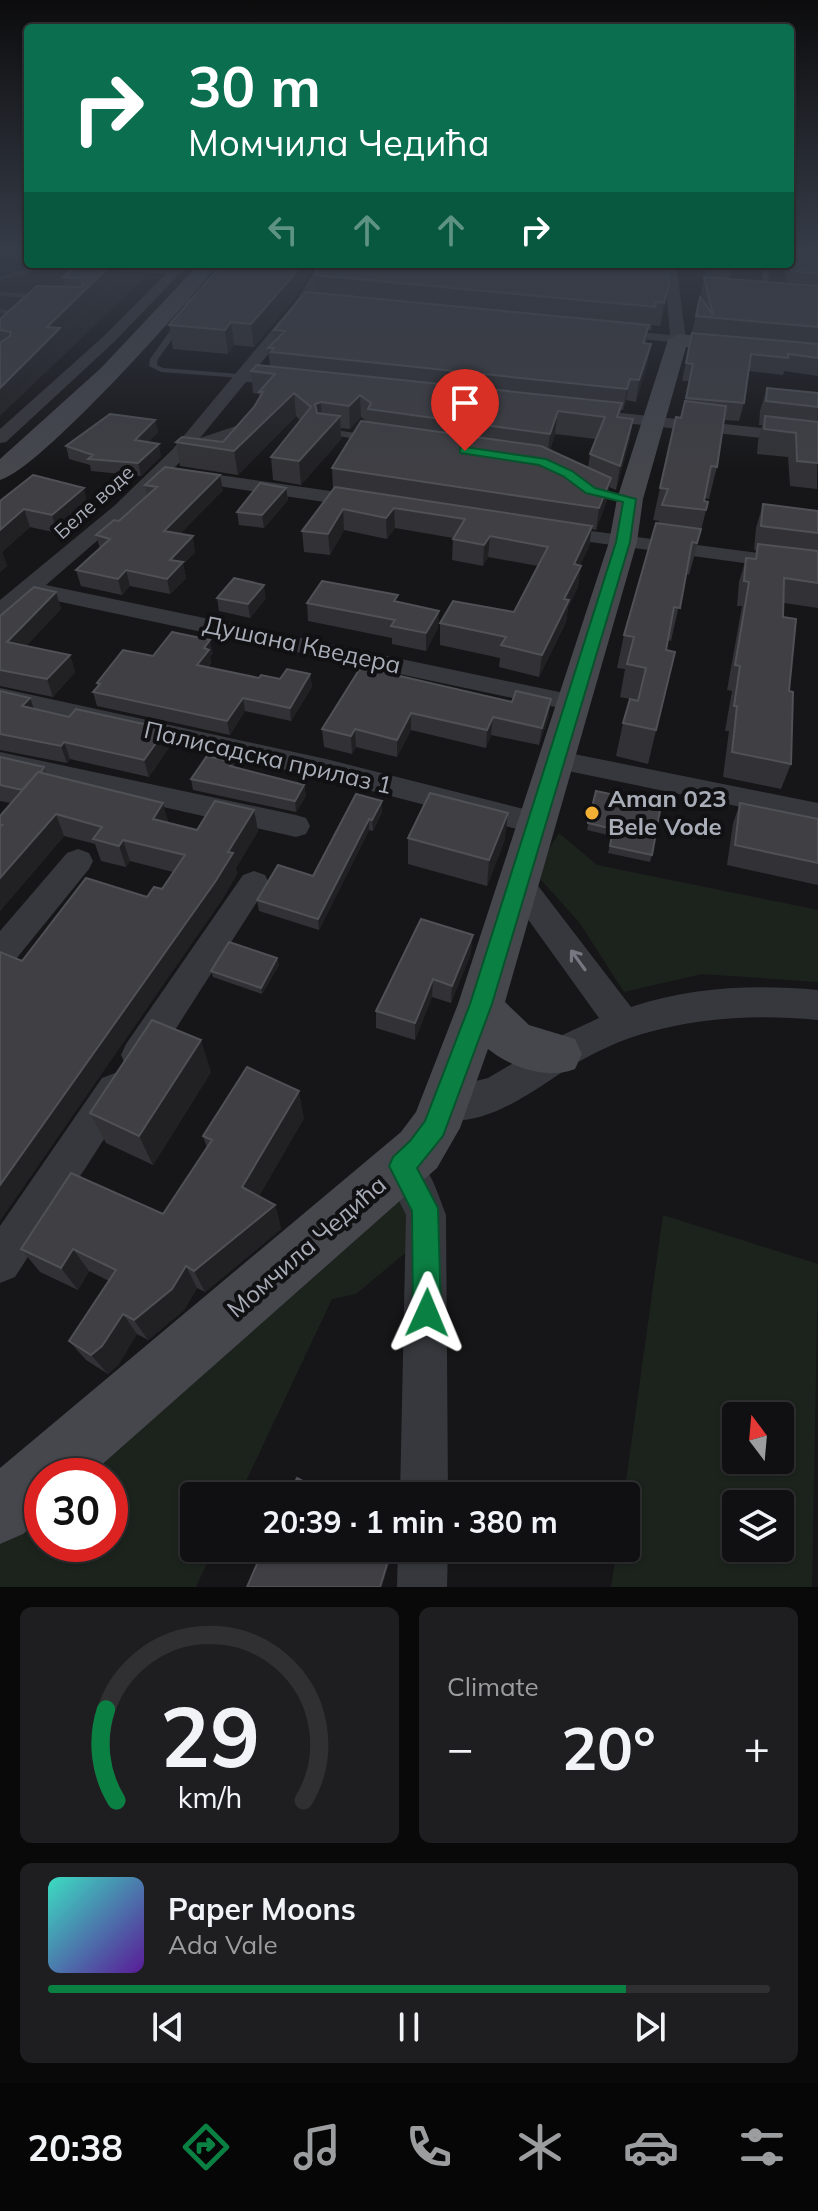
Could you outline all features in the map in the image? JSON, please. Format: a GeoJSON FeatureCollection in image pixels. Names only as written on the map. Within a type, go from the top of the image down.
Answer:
{"type":"FeatureCollection","features":[{"type":"Feature","properties":{"kind":"street"},"geometry":{"type":"LineString","coordinates":[[0,438],[128,323]]}},
{"type":"Feature","properties":{"kind":"street"},"geometry":{"type":"LineString","coordinates":[[0,472],[34,446],[80,401],[142,323]]}},
{"type":"Feature","properties":{"kind":"street","name":"Беле воде"},"geometry":{"type":"LineString","coordinates":[[0,612],[178,454],[285,323]]}},
{"type":"Feature","properties":{"kind":"street","name":"Момчила Чедића"},"geometry":{"type":"LineString","coordinates":[[0,1511],[401,1166],[428,1138],[481,1004],[554,759],[574,703],[623,542],[626,499],[655,422],[678,340],[677,323]]}},
{"type":"Feature","properties":{"kind":"street"},"geometry":{"type":"LineString","coordinates":[[596,331],[818,353]]}},
{"type":"Feature","properties":{"kind":"street"},"geometry":{"type":"LineString","coordinates":[[239,376],[313,383]]}},
{"type":"Feature","properties":{"kind":"street"},"geometry":{"type":"LineString","coordinates":[[564,411],[818,439]]}},
{"type":"Feature","properties":{"kind":"street"},"geometry":{"type":"LineString","coordinates":[[178,454],[245,428]]}},
{"type":"Feature","properties":{"kind":"street"},"geometry":{"type":"LineString","coordinates":[[160,472],[392,506]]}},
{"type":"Feature","properties":{"kind":"street"},"geometry":{"type":"LineString","coordinates":[[530,528],[818,567]]}},
{"type":"Feature","properties":{"kind":"street","name":"Душана Кведера"},"geometry":{"type":"LineString","coordinates":[[29,588],[574,703]]}},
{"type":"Feature","properties":{"kind":"street","name":"Палисадска прилаз 1"},"geometry":{"type":"LineString","coordinates":[[0,696],[326,769],[536,823]]}},
{"type":"Feature","properties":{"kind":"street"},"geometry":{"type":"LineString","coordinates":[[554,759],[818,813]]}},
{"type":"Feature","properties":{"kind":"street"},"geometry":{"type":"LineString","coordinates":[[0,761],[296,826]]}},
{"type":"Feature","properties":{"kind":"street"},"geometry":{"type":"LineString","coordinates":[[0,954],[78,861]]}},
{"type":"Feature","properties":{"kind":"street"},"geometry":{"type":"LineString","coordinates":[[518,882],[623,1024]]}},
{"type":"Feature","properties":{"kind":"street"},"geometry":{"type":"LineString","coordinates":[[0,1262],[254,883]]}},
{"type":"Feature","properties":{"kind":"street"},"geometry":{"type":"LineString","coordinates":[[444,1104],[480,1100],[558,1054],[623,1024],[663,1013],[730,1003],[818,1005]]}},
{"type":"Feature","properties":{"kind":"street"},"geometry":{"type":"LineString","coordinates":[[481,1004],[492,1023],[510,1039],[533,1050],[558,1054]]}},
{"type":"Feature","properties":{"kind":"street"},"geometry":{"type":"LineString","coordinates":[[401,1166],[416,1188],[426,1215],[424,1482]]}},
{"type":"Feature","properties":{"kind":"street"},"geometry":{"type":"LineString","coordinates":[[422,1587],[423,1562]]}},
{"type":"Feature","properties":{"kind":"lane"},"geometry":{"type":"LineString","coordinates":[[180,323],[154,359],[153,366],[161,370],[239,376]]}},
{"type":"Feature","properties":{"kind":"lane"},"geometry":{"type":"LineString","coordinates":[[322,431],[384,440]]}},
{"type":"Feature","properties":{"kind":"shaded area"},"geometry":{"type":"Polygon","coordinates":[[[0,323],[97,323],[0,416],[0,323]]]}},
{"type":"Feature","properties":{"kind":"shaded area"},"geometry":{"type":"Polygon","coordinates":[[[559,833],[597,865],[818,910],[818,982],[702,974],[624,992],[579,922],[541,880],[537,868],[559,833]]]}},
{"type":"Feature","properties":{"kind":"shaded area"},"geometry":{"type":"Polygon","coordinates":[[[401,1166],[427,1235],[356,1294],[332,1299],[246,1482],[180,1482],[180,1562],[208,1562],[196,1587],[0,1587],[0,1511],[24,1490],[24,1562],[128,1562],[128,1458],[62,1458],[401,1166]]]}},
{"type":"Feature","properties":{"kind":"shaded area"},"geometry":{"type":"Polygon","coordinates":[[[663,1215],[818,1264],[812,1587],[611,1587],[615,1562],[640,1562],[640,1482],[626,1482],[663,1215]]]}},
{"type":"Feature","properties":{"kind":"building"},"geometry":{"type":"Polygon","coordinates":[[[0,323],[51,323],[47,327],[60,328],[0,388],[0,343],[11,332],[0,330],[0,323]]]}},
{"type":"Feature","properties":{"kind":"building"},"geometry":{"type":"Polygon","coordinates":[[[171,323],[230,323],[225,330],[169,325],[171,323]]]}},
{"type":"Feature","properties":{"kind":"building"},"geometry":{"type":"Polygon","coordinates":[[[280,323],[629,323],[649,325],[643,343],[651,344],[639,380],[630,379],[627,389],[271,352],[274,348],[268,348],[285,331],[274,330],[280,323]]]}},
{"type":"Feature","properties":{"kind":"building"},"geometry":{"type":"Polygon","coordinates":[[[774,323],[818,323],[818,327],[774,323]]]}},
{"type":"Feature","properties":{"kind":"building"},"geometry":{"type":"Polygon","coordinates":[[[692,333],[818,344],[818,358],[751,354],[744,403],[686,398],[693,364],[686,363],[692,333]]]}},
{"type":"Feature","properties":{"kind":"building"},"geometry":{"type":"Polygon","coordinates":[[[257,365],[622,403],[617,417],[633,419],[620,466],[590,454],[605,417],[558,411],[550,434],[368,409],[371,403],[360,395],[349,406],[315,404],[317,413],[340,416],[299,461],[271,457],[311,407],[294,393],[234,451],[176,442],[182,437],[223,442],[254,407],[263,392],[259,392],[275,374],[251,371],[257,365]]]}},
{"type":"Feature","properties":{"kind":"building"},"geometry":{"type":"Polygon","coordinates":[[[767,388],[818,393],[818,407],[766,401],[767,388]]]}},
{"type":"Feature","properties":{"kind":"building"},"geometry":{"type":"Polygon","coordinates":[[[685,401],[726,406],[717,467],[711,466],[704,501],[708,502],[706,510],[662,505],[668,489],[660,488],[676,417],[681,418],[685,401]]]}},
{"type":"Feature","properties":{"kind":"building"},"geometry":{"type":"Polygon","coordinates":[[[110,414],[155,420],[135,440],[159,444],[138,463],[88,459],[93,455],[66,446],[110,414]]]}},
{"type":"Feature","properties":{"kind":"building"},"geometry":{"type":"Polygon","coordinates":[[[765,416],[818,422],[818,463],[797,461],[796,433],[764,429],[765,416]]]}},
{"type":"Feature","properties":{"kind":"building"},"geometry":{"type":"Polygon","coordinates":[[[361,421],[541,446],[611,478],[599,508],[332,468],[361,421]]]}},
{"type":"Feature","properties":{"kind":"building"},"geometry":{"type":"Polygon","coordinates":[[[165,467],[220,475],[164,531],[193,536],[170,560],[183,562],[167,579],[126,570],[118,579],[76,570],[110,539],[96,535],[114,520],[119,521],[157,487],[145,485],[165,467]]]}},
{"type":"Feature","properties":{"kind":"building"},"geometry":{"type":"Polygon","coordinates":[[[33,475],[84,488],[52,515],[24,509],[0,530],[0,501],[33,475]]]}},
{"type":"Feature","properties":{"kind":"building"},"geometry":{"type":"Polygon","coordinates":[[[260,483],[286,488],[262,515],[237,512],[260,483]]]}},
{"type":"Feature","properties":{"kind":"building"},"geometry":{"type":"Polygon","coordinates":[[[335,487],[592,526],[574,564],[581,566],[564,599],[569,600],[542,655],[501,645],[506,637],[440,623],[453,601],[514,612],[548,547],[490,536],[484,545],[453,539],[465,519],[394,508],[386,518],[343,509],[328,534],[302,531],[335,487]]]}},
{"type":"Feature","properties":{"kind":"building"},"geometry":{"type":"Polygon","coordinates":[[[763,504],[818,511],[818,533],[761,526],[763,504]]]}},
{"type":"Feature","properties":{"kind":"building"},"geometry":{"type":"Polygon","coordinates":[[[656,523],[701,529],[697,543],[692,542],[680,608],[674,607],[666,650],[675,652],[656,730],[623,723],[630,699],[638,701],[646,668],[627,664],[634,637],[624,635],[656,523]]]}},
{"type":"Feature","properties":{"kind":"building"},"geometry":{"type":"Polygon","coordinates":[[[758,544],[818,551],[818,583],[784,578],[783,617],[796,619],[789,691],[793,692],[791,764],[732,752],[740,666],[735,665],[749,582],[744,581],[746,558],[756,559],[758,544]]]}},
{"type":"Feature","properties":{"kind":"building"},"geometry":{"type":"Polygon","coordinates":[[[234,578],[264,585],[248,604],[217,598],[234,578]]]}},
{"type":"Feature","properties":{"kind":"building"},"geometry":{"type":"Polygon","coordinates":[[[322,581],[398,595],[394,601],[439,611],[426,633],[391,626],[395,620],[307,603],[322,581]]]}},
{"type":"Feature","properties":{"kind":"building"},"geometry":{"type":"Polygon","coordinates":[[[34,587],[56,592],[7,642],[70,655],[47,679],[0,670],[0,616],[34,587]]]}},
{"type":"Feature","properties":{"kind":"building"},"geometry":{"type":"Polygon","coordinates":[[[172,632],[210,640],[204,648],[209,650],[197,665],[259,678],[261,675],[280,679],[287,669],[310,674],[290,708],[243,698],[227,721],[93,692],[123,650],[153,656],[172,632]]]}},
{"type":"Feature","properties":{"kind":"building"},"geometry":{"type":"Polygon","coordinates":[[[361,667],[512,702],[516,691],[551,699],[542,728],[493,717],[487,730],[411,713],[397,740],[355,729],[351,736],[322,729],[361,667]]]}},
{"type":"Feature","properties":{"kind":"building"},"geometry":{"type":"Polygon","coordinates":[[[0,691],[30,698],[22,706],[69,717],[76,709],[166,729],[144,760],[64,742],[61,746],[0,734],[0,691]]]}},
{"type":"Feature","properties":{"kind":"building"},"geometry":{"type":"Polygon","coordinates":[[[207,756],[233,762],[230,766],[304,785],[295,801],[191,779],[207,756]]]}},
{"type":"Feature","properties":{"kind":"building"},"geometry":{"type":"Polygon","coordinates":[[[0,757],[44,767],[22,790],[0,785],[0,757]]]}},
{"type":"Feature","properties":{"kind":"building"},"geometry":{"type":"Polygon","coordinates":[[[38,772],[163,803],[153,819],[197,830],[215,801],[254,810],[228,852],[233,853],[215,882],[0,1185],[0,952],[22,961],[86,878],[147,897],[154,887],[162,889],[185,855],[123,840],[119,846],[93,839],[102,827],[56,814],[0,878],[0,816],[38,772]]]}},
{"type":"Feature","properties":{"kind":"building"},"geometry":{"type":"Polygon","coordinates":[[[596,791],[661,805],[652,855],[610,846],[613,829],[588,823],[596,791]]]}},
{"type":"Feature","properties":{"kind":"building"},"geometry":{"type":"Polygon","coordinates":[[[430,793],[508,813],[489,860],[408,838],[430,793]]]}},
{"type":"Feature","properties":{"kind":"building"},"geometry":{"type":"Polygon","coordinates":[[[356,794],[382,801],[372,820],[369,819],[318,919],[257,900],[278,865],[313,876],[356,794]]]}},
{"type":"Feature","properties":{"kind":"building"},"geometry":{"type":"Polygon","coordinates":[[[740,803],[818,819],[818,863],[735,845],[740,803]]]}},
{"type":"Feature","properties":{"kind":"building"},"geometry":{"type":"Polygon","coordinates":[[[421,919],[473,935],[452,986],[433,979],[415,1023],[376,1011],[421,919]]]}},
{"type":"Feature","properties":{"kind":"building"},"geometry":{"type":"Polygon","coordinates":[[[229,942],[277,958],[261,988],[211,971],[229,942]]]}},
{"type":"Feature","properties":{"kind":"building"},"geometry":{"type":"Polygon","coordinates":[[[152,1020],[201,1040],[139,1136],[90,1113],[152,1020]]]}},
{"type":"Feature","properties":{"kind":"building"},"geometry":{"type":"Polygon","coordinates":[[[247,1067],[299,1091],[242,1187],[275,1205],[194,1271],[186,1266],[172,1289],[134,1320],[123,1314],[102,1346],[91,1355],[69,1341],[116,1270],[73,1249],[61,1268],[21,1249],[71,1173],[163,1214],[212,1140],[203,1136],[247,1067]]]}},
{"type":"Feature","properties":{"kind":"building"},"geometry":{"type":"Polygon","coordinates":[[[258,1562],[388,1562],[380,1587],[247,1587],[258,1562]]]}},
{"type":"Feature","properties":{"kind":"place","name":"Aman 023 Bele Vode"},"geometry":{"type":"Point","coordinates":[592,813]}},
{"type":"Feature","properties":{"kind":"route"},"geometry":{"type":"LineString","coordinates":[[427,1313],[425,1208],[401,1166],[419,1150],[435,1128],[481,1004],[623,542],[630,499],[590,491],[568,473],[542,462],[465,451]]}}]}
